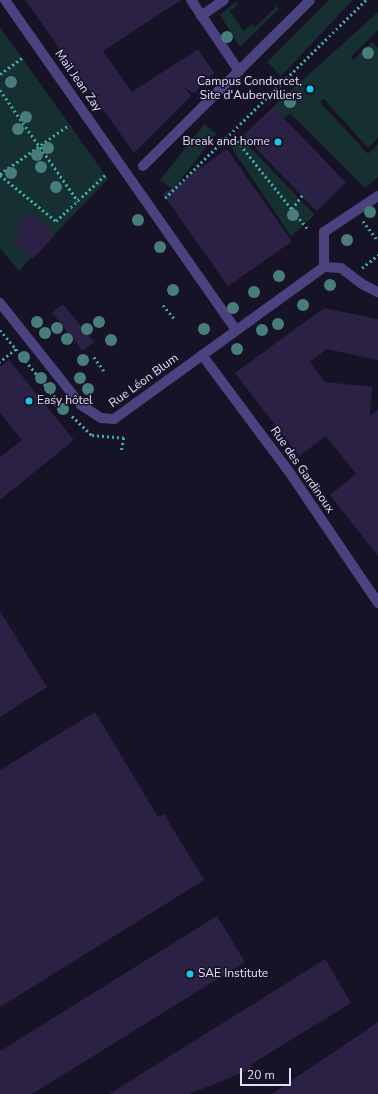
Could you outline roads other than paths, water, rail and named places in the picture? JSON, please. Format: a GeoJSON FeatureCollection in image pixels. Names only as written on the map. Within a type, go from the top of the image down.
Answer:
{"type":"FeatureCollection","features":[{"type":"Feature","properties":{"kind":"street","name":"Mail Jean Zay"},"geometry":{"type":"LineString","coordinates":[[5,0],[236,330]]}},
{"type":"Feature","properties":{"kind":"street"},"geometry":{"type":"LineString","coordinates":[[191,0],[239,72]]}},
{"type":"Feature","properties":{"kind":"street"},"geometry":{"type":"LineString","coordinates":[[202,16],[224,0]]}},
{"type":"Feature","properties":{"kind":"street"},"geometry":{"type":"LineString","coordinates":[[143,166],[310,0]]}},
{"type":"Feature","properties":{"kind":"street"},"geometry":{"type":"LineString","coordinates":[[378,196],[324,232],[324,267],[341,268],[378,292]]}},
{"type":"Feature","properties":{"kind":"street","name":"Rue Léon Blum"},"geometry":{"type":"LineString","coordinates":[[0,304],[81,405],[101,418],[114,419],[324,267]]}},
{"type":"Feature","properties":{"kind":"street","name":"Rue des Gardinoux"},"geometry":{"type":"LineString","coordinates":[[202,355],[290,473],[378,602]]}},
{"type":"Feature","properties":{"kind":"place","name":"Campus Condorcet, Site d'Aubervilliers"},"geometry":{"type":"Point","coordinates":[310,89]}},
{"type":"Feature","properties":{"kind":"place","name":"Break and home"},"geometry":{"type":"Point","coordinates":[278,142]}},
{"type":"Feature","properties":{"kind":"place","name":"Easy hôtel"},"geometry":{"type":"Point","coordinates":[29,401]}},
{"type":"Feature","properties":{"kind":"place","name":"SAE Institute"},"geometry":{"type":"Point","coordinates":[190,974]}}]}
